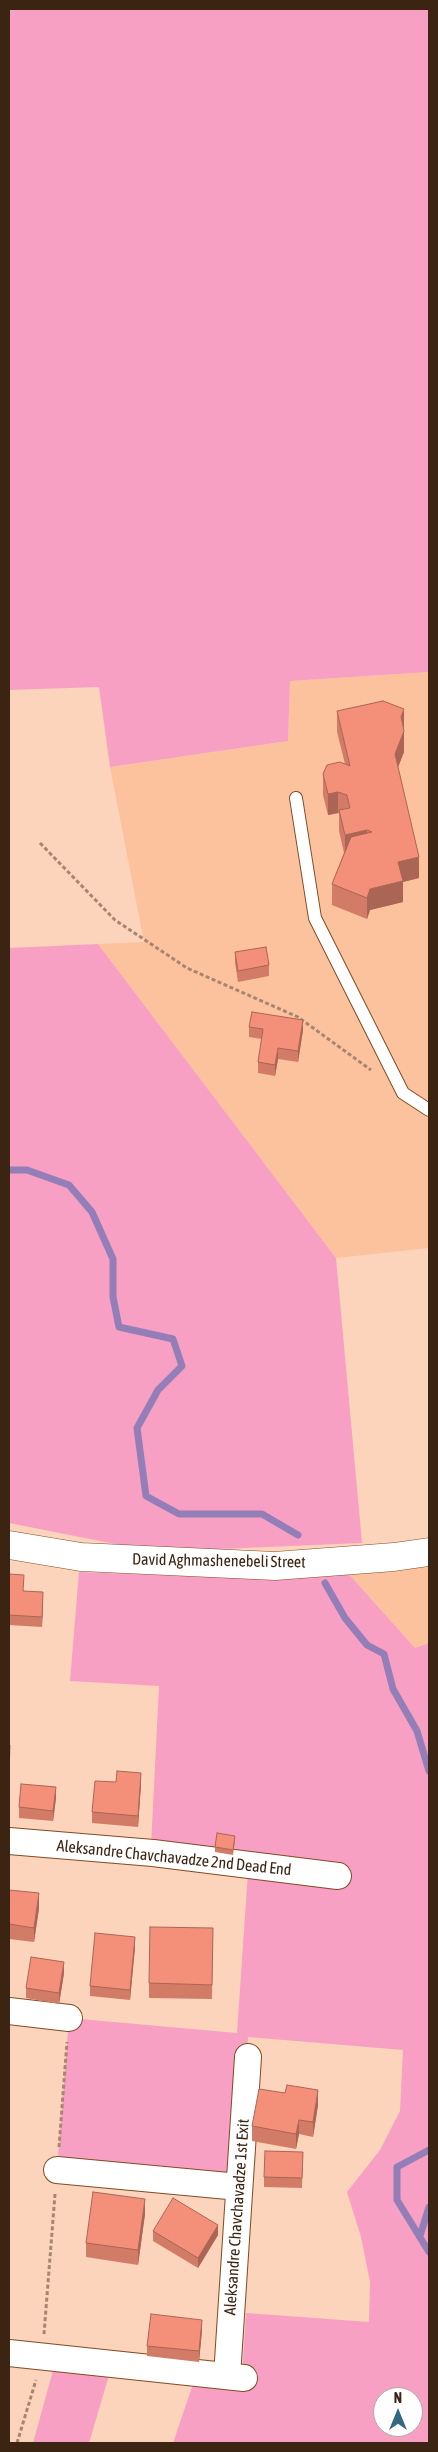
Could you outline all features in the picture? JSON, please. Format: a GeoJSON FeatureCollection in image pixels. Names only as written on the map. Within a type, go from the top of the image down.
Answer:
{"type":"FeatureCollection","features":[{"type":"Feature","properties":{"kind":"street","name":"David Aghmashenebeli Street"},"geometry":{"type":"LineString","coordinates":[[9,1544],[81,1557],[276,1566],[394,1557],[429,1552]]}},
{"type":"Feature","properties":{"kind":"street","name":"Aleksandre Chavchavadze 2nd Dead End"},"geometry":{"type":"LineString","coordinates":[[9,1841],[153,1853],[338,1876]]}},
{"type":"Feature","properties":{"kind":"street"},"geometry":{"type":"LineString","coordinates":[[9,2011],[69,2018]]}},
{"type":"Feature","properties":{"kind":"street","name":"Aleksandre Chavchavadze 1st Exit"},"geometry":{"type":"LineString","coordinates":[[9,2353],[236,2377],[239,2187],[248,2057]]}},
{"type":"Feature","properties":{"kind":"street"},"geometry":{"type":"LineString","coordinates":[[57,2170],[239,2187]]}},
{"type":"Feature","properties":{"kind":"lane"},"geometry":{"type":"LineString","coordinates":[[296,798],[315,918],[404,1093],[429,1110]]}},
{"type":"Feature","properties":{"kind":"path"},"geometry":{"type":"LineString","coordinates":[[40,844],[115,920],[187,968],[298,1017],[404,1093]]}},
{"type":"Feature","properties":{"kind":"path"},"geometry":{"type":"LineString","coordinates":[[17,2443],[42,2357]]}},
{"type":"Feature","properties":{"kind":"shaded area"},"geometry":{"type":"Polygon","coordinates":[[[9,9],[429,9],[429,672],[290,681],[288,741],[110,767],[99,687],[9,690],[9,9]]]}},
{"type":"Feature","properties":{"kind":"shaded area"},"geometry":{"type":"Polygon","coordinates":[[[429,672],[429,1248],[336,1258],[98,944],[144,942],[110,767],[288,741],[290,681],[429,672]]]}},
{"type":"Feature","properties":{"kind":"shaded area"},"geometry":{"type":"Polygon","coordinates":[[[98,944],[336,1258],[362,1543],[198,1550],[120,1545],[9,1523],[9,948],[98,944]]]}},
{"type":"Feature","properties":{"kind":"shaded area"},"geometry":{"type":"Polygon","coordinates":[[[429,1562],[429,1643],[415,1648],[347,1572],[429,1562]]]}},
{"type":"Feature","properties":{"kind":"shaded area"},"geometry":{"type":"Polygon","coordinates":[[[79,1572],[271,1579],[347,1572],[415,1648],[429,1643],[429,2443],[173,2443],[193,2384],[241,2389],[246,2313],[369,2322],[370,2282],[361,2237],[347,2192],[380,2150],[400,2111],[403,2050],[248,2037],[239,2187],[57,2170],[69,2018],[237,2033],[248,1872],[151,1846],[159,1686],[70,1681],[79,1572]]]}},
{"type":"Feature","properties":{"kind":"shaded area"},"geometry":{"type":"Polygon","coordinates":[[[54,2367],[110,2372],[89,2443],[33,2443],[54,2367]]]}},
{"type":"Feature","properties":{"kind":"building"},"geometry":{"type":"Polygon","coordinates":[[[383,701],[404,709],[401,717],[404,731],[395,754],[419,857],[398,862],[403,881],[370,889],[367,898],[332,884],[351,837],[372,832],[367,830],[345,835],[339,810],[350,808],[347,795],[338,792],[328,794],[323,774],[327,765],[340,762],[350,766],[337,711],[383,701]]]}},
{"type":"Feature","properties":{"kind":"building"},"geometry":{"type":"Polygon","coordinates":[[[266,947],[269,965],[238,971],[235,952],[266,947]]]}},
{"type":"Feature","properties":{"kind":"building"},"geometry":{"type":"Polygon","coordinates":[[[252,1012],[303,1020],[298,1051],[278,1048],[275,1065],[258,1062],[263,1029],[249,1027],[252,1012]]]}},
{"type":"Feature","properties":{"kind":"building"},"geometry":{"type":"Polygon","coordinates":[[[9,1574],[24,1575],[23,1591],[43,1592],[42,1617],[9,1615],[9,1574]]]}},
{"type":"Feature","properties":{"kind":"building"},"geometry":{"type":"Polygon","coordinates":[[[117,1771],[141,1773],[138,1816],[92,1812],[95,1781],[116,1782],[117,1771]]]}},
{"type":"Feature","properties":{"kind":"building"},"geometry":{"type":"Polygon","coordinates":[[[21,1784],[56,1787],[53,1811],[19,1807],[21,1784]]]}},
{"type":"Feature","properties":{"kind":"building"},"geometry":{"type":"Polygon","coordinates":[[[217,1833],[235,1836],[233,1850],[215,1847],[217,1833]]]}},
{"type":"Feature","properties":{"kind":"building"},"geometry":{"type":"Polygon","coordinates":[[[9,1890],[39,1893],[34,1928],[9,1924],[9,1890]]]}},
{"type":"Feature","properties":{"kind":"building"},"geometry":{"type":"Polygon","coordinates":[[[150,1927],[213,1928],[212,1985],[149,1983],[150,1927]]]}},
{"type":"Feature","properties":{"kind":"building"},"geometry":{"type":"Polygon","coordinates":[[[95,1933],[135,1937],[130,1990],[90,1986],[95,1933]]]}},
{"type":"Feature","properties":{"kind":"building"},"geometry":{"type":"Polygon","coordinates":[[[31,1957],[64,1962],[59,1993],[26,1988],[31,1957]]]}},
{"type":"Feature","properties":{"kind":"building"},"geometry":{"type":"Polygon","coordinates":[[[287,2085],[318,2090],[313,2122],[299,2120],[296,2134],[252,2126],[259,2089],[285,2093],[287,2085]]]}},
{"type":"Feature","properties":{"kind":"building"},"geometry":{"type":"Polygon","coordinates":[[[265,2151],[303,2152],[302,2178],[264,2177],[265,2151]]]}},
{"type":"Feature","properties":{"kind":"building"},"geometry":{"type":"Polygon","coordinates":[[[93,2192],[145,2199],[138,2250],[86,2243],[93,2192]]]}},
{"type":"Feature","properties":{"kind":"building"},"geometry":{"type":"Polygon","coordinates":[[[173,2198],[218,2225],[198,2258],[153,2231],[173,2198]]]}},
{"type":"Feature","properties":{"kind":"building"},"geometry":{"type":"Polygon","coordinates":[[[151,2314],[202,2320],[199,2351],[147,2346],[151,2314]]]}},
{"type":"Feature","properties":{"kind":"waterway"},"geometry":{"type":"LineString","coordinates":[[9,1170],[27,1170],[69,1185],[92,1212],[113,1259],[113,1297],[119,1327],[173,1339],[182,1366],[158,1390],[137,1428],[146,1496],[179,1514],[262,1514],[298,1535]]}},
{"type":"Feature","properties":{"kind":"waterway"},"geometry":{"type":"LineString","coordinates":[[325,1583],[345,1618],[367,1645],[384,1654],[393,1689],[417,1731],[429,1771]]}},
{"type":"Feature","properties":{"kind":"waterway"},"geometry":{"type":"LineString","coordinates":[[429,2150],[397,2167],[397,2200],[429,2252]]}},
{"type":"Feature","properties":{"kind":"waterway"},"geometry":{"type":"LineString","coordinates":[[420,2236],[429,2207]]}}]}
